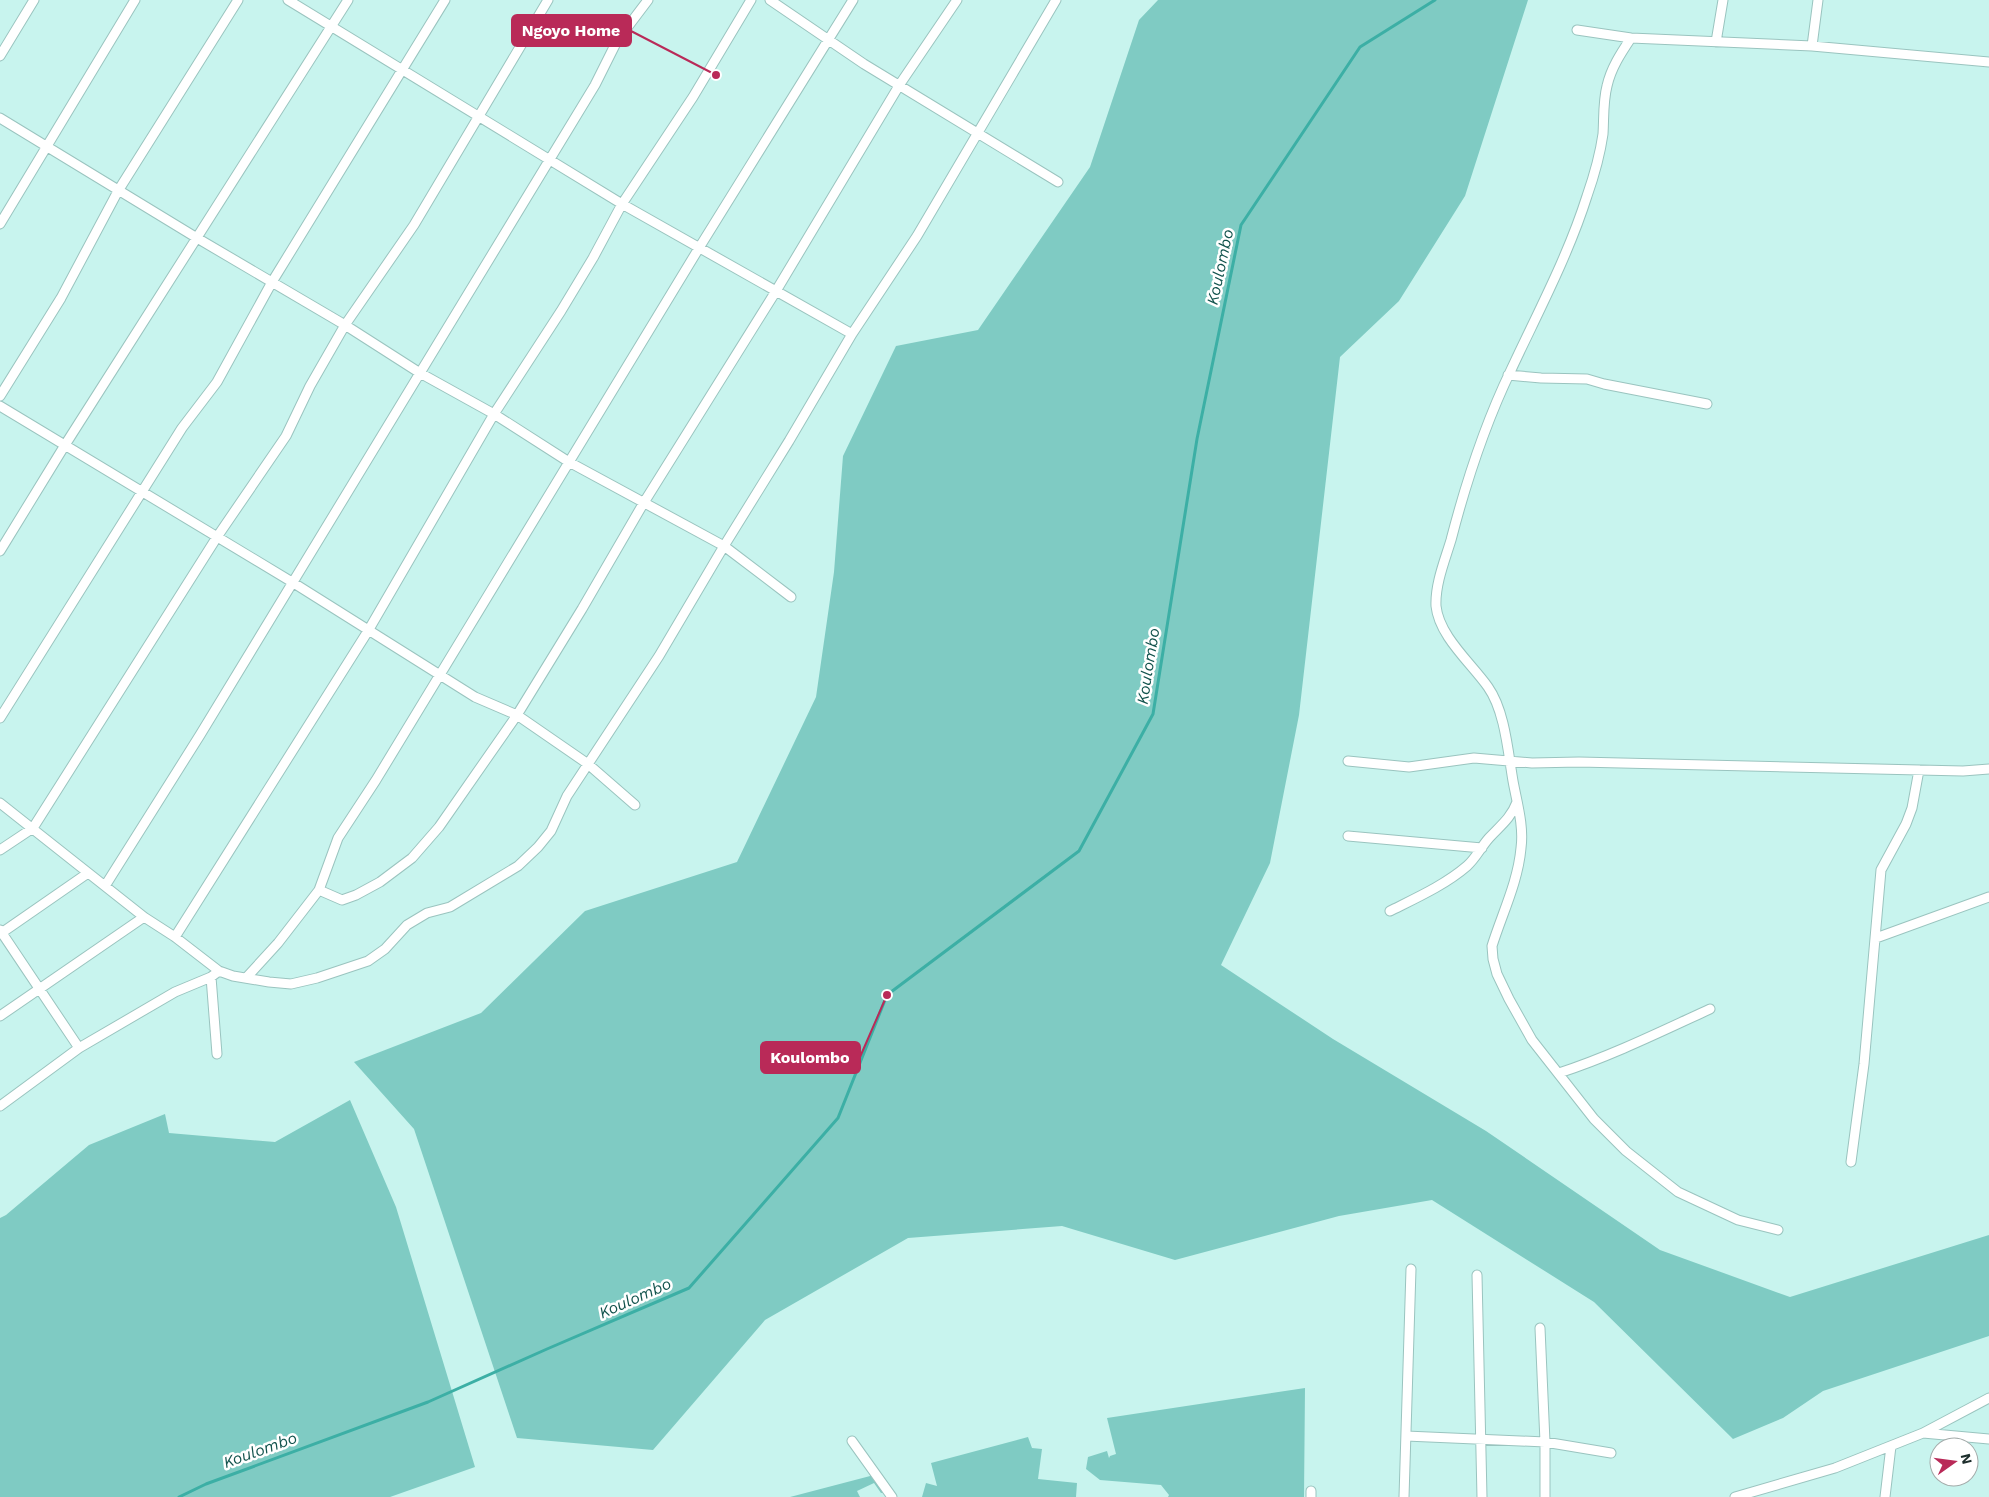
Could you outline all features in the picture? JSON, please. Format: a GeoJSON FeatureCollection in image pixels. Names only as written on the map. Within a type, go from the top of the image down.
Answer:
{"type":"FeatureCollection","features":[{"type":"Feature","properties":{"kind":"street"},"geometry":{"type":"LineString","coordinates":[[0,56],[34,0]]}},
{"type":"Feature","properties":{"kind":"street"},"geometry":{"type":"LineString","coordinates":[[0,224],[135,0]]}},
{"type":"Feature","properties":{"kind":"street"},"geometry":{"type":"LineString","coordinates":[[0,396],[61,298],[118,190],[238,0]]}},
{"type":"Feature","properties":{"kind":"street"},"geometry":{"type":"LineString","coordinates":[[288,0],[622,204],[852,334]]}},
{"type":"Feature","properties":{"kind":"street"},"geometry":{"type":"LineString","coordinates":[[0,551],[65,445],[348,0]]}},
{"type":"Feature","properties":{"kind":"street"},"geometry":{"type":"LineString","coordinates":[[0,718],[182,428],[217,382],[272,282],[445,0]]}},
{"type":"Feature","properties":{"kind":"street"},"geometry":{"type":"LineString","coordinates":[[0,850],[33,828],[217,537],[286,436],[310,386],[345,325],[414,225],[548,0]]}},
{"type":"Feature","properties":{"kind":"street"},"geometry":{"type":"LineString","coordinates":[[105,886],[200,735],[595,85],[617,41],[648,0]]}},
{"type":"Feature","properties":{"kind":"street"},"geometry":{"type":"LineString","coordinates":[[175,937],[368,631],[494,414],[561,311],[593,258],[622,204],[693,97],[751,0]]}},
{"type":"Feature","properties":{"kind":"street"},"geometry":{"type":"LineString","coordinates":[[770,0],[827,40],[1058,182]]}},
{"type":"Feature","properties":{"kind":"street"},"geometry":{"type":"LineString","coordinates":[[246,978],[278,943],[319,890],[338,838],[376,780],[699,248],[853,0]]}},
{"type":"Feature","properties":{"kind":"street"},"geometry":{"type":"LineString","coordinates":[[319,890],[342,900],[356,895],[380,882],[412,858],[439,827],[517,715],[643,504],[776,291],[900,84],[958,0]]}},
{"type":"Feature","properties":{"kind":"street"},"geometry":{"type":"LineString","coordinates":[[0,803],[144,917],[175,937],[219,971],[246,978],[291,984],[318,978],[368,961],[385,949],[407,925],[427,913],[450,907],[518,866],[551,830],[567,796],[659,656],[724,546],[790,441],[852,334],[917,236],[1056,0]]}},
{"type":"Feature","properties":{"kind":"street"},"geometry":{"type":"LineString","coordinates":[[1716,42],[1723,0]]}},
{"type":"Feature","properties":{"kind":"street"},"geometry":{"type":"LineString","coordinates":[[1812,46],[1818,0]]}},
{"type":"Feature","properties":{"kind":"street"},"geometry":{"type":"LineString","coordinates":[[1577,30],[1631,38],[1812,46],[1989,62]]}},
{"type":"Feature","properties":{"kind":"street"},"geometry":{"type":"LineString","coordinates":[[1631,38],[1616,62],[1606,88],[1602,136],[1597,162],[1574,232],[1550,288],[1508,375],[1476,456],[1455,524],[1437,592],[1436,604],[1443,628],[1489,689],[1502,723],[1517,801],[1521,823],[1522,846],[1518,867],[1492,946],[1497,974],[1509,999],[1528,1032],[1594,1119],[1626,1151],[1678,1192],[1738,1220],[1778,1230]]}},
{"type":"Feature","properties":{"kind":"street"},"geometry":{"type":"LineString","coordinates":[[0,118],[197,238],[345,325],[420,373],[494,414],[569,462],[643,504],[724,546],[791,597]]}},
{"type":"Feature","properties":{"kind":"street"},"geometry":{"type":"LineString","coordinates":[[1508,375],[1587,379],[1707,404]]}},
{"type":"Feature","properties":{"kind":"street"},"geometry":{"type":"LineString","coordinates":[[0,406],[292,582],[474,697],[517,715],[588,764],[636,805]]}},
{"type":"Feature","properties":{"kind":"street"},"geometry":{"type":"LineString","coordinates":[[1348,760],[1409,767],[1474,758],[1532,763],[1579,762],[1963,771],[1989,769]]}},
{"type":"Feature","properties":{"kind":"street"},"geometry":{"type":"LineString","coordinates":[[1851,1162],[1864,1064],[1876,938],[1876,903],[1881,870],[1906,824],[1912,808],[1919,770]]}},
{"type":"Feature","properties":{"kind":"street"},"geometry":{"type":"LineString","coordinates":[[1390,911],[1451,877],[1468,865],[1508,820],[1517,801]]}},
{"type":"Feature","properties":{"kind":"street"},"geometry":{"type":"LineString","coordinates":[[1348,836],[1482,848]]}},
{"type":"Feature","properties":{"kind":"street"},"geometry":{"type":"LineString","coordinates":[[79,1048],[1,932],[88,873]]}},
{"type":"Feature","properties":{"kind":"street"},"geometry":{"type":"LineString","coordinates":[[1876,938],[1989,897]]}},
{"type":"Feature","properties":{"kind":"street"},"geometry":{"type":"LineString","coordinates":[[0,1016],[144,917]]}},
{"type":"Feature","properties":{"kind":"street"},"geometry":{"type":"LineString","coordinates":[[0,1106],[79,1048],[175,992],[211,977],[219,971]]}},
{"type":"Feature","properties":{"kind":"street"},"geometry":{"type":"LineString","coordinates":[[211,977],[217,1054]]}},
{"type":"Feature","properties":{"kind":"street"},"geometry":{"type":"LineString","coordinates":[[1559,1073],[1635,1044],[1710,1009]]}},
{"type":"Feature","properties":{"kind":"street"},"geometry":{"type":"LineString","coordinates":[[1404,1497],[1410,1268]]}},
{"type":"Feature","properties":{"kind":"street"},"geometry":{"type":"LineString","coordinates":[[1477,1275],[1482,1497]]}},
{"type":"Feature","properties":{"kind":"street"},"geometry":{"type":"LineString","coordinates":[[1540,1328],[1545,1442],[1545,1497]]}},
{"type":"Feature","properties":{"kind":"street"},"geometry":{"type":"LineString","coordinates":[[1734,1497],[1836,1468],[1923,1433],[1989,1398]]}},
{"type":"Feature","properties":{"kind":"street"},"geometry":{"type":"LineString","coordinates":[[1923,1433],[1989,1439]]}},
{"type":"Feature","properties":{"kind":"street"},"geometry":{"type":"LineString","coordinates":[[1406,1436],[1545,1442],[1611,1453]]}},
{"type":"Feature","properties":{"kind":"street"},"geometry":{"type":"LineString","coordinates":[[852,1441],[892,1497]]}},
{"type":"Feature","properties":{"kind":"street"},"geometry":{"type":"LineString","coordinates":[[1885,1497],[1891,1446]]}},
{"type":"Feature","properties":{"kind":"shaded area"},"geometry":{"type":"Polygon","coordinates":[[[1158,0],[1528,0],[1465,196],[1399,301],[1340,357],[1299,715],[1270,863],[1221,965],[1333,1039],[1486,1131],[1660,1250],[1790,1297],[1989,1235],[1989,1336],[1823,1391],[1783,1418],[1733,1439],[1594,1302],[1432,1200],[1339,1216],[1175,1260],[1062,1226],[908,1238],[765,1320],[653,1450],[517,1438],[414,1129],[354,1062],[481,1013],[585,911],[737,862],[816,697],[834,572],[843,456],[896,346],[978,330],[1090,167],[1139,20],[1158,0]]]}},
{"type":"Feature","properties":{"kind":"shaded area"},"geometry":{"type":"Polygon","coordinates":[[[350,1100],[396,1207],[475,1467],[390,1497],[0,1497],[0,1218],[89,1145],[165,1114],[169,1133],[275,1142],[350,1100]]]}},
{"type":"Feature","properties":{"kind":"shaded area"},"geometry":{"type":"Polygon","coordinates":[[[1305,1388],[1304,1497],[1168,1497],[1169,1495],[1161,1485],[1100,1480],[1086,1469],[1088,1457],[1107,1451],[1109,1458],[1116,1454],[1107,1418],[1305,1388]]]}},
{"type":"Feature","properties":{"kind":"shaded area"},"geometry":{"type":"Polygon","coordinates":[[[1028,1437],[1032,1448],[1042,1449],[1038,1479],[1077,1483],[1076,1497],[922,1497],[926,1483],[937,1486],[931,1463],[1028,1437]]]}},
{"type":"Feature","properties":{"kind":"shaded area"},"geometry":{"type":"Polygon","coordinates":[[[874,1475],[887,1492],[881,1493],[874,1483],[857,1491],[860,1497],[790,1497],[874,1475]]]}},
{"type":"Feature","properties":{"kind":"waterway","name":"Koulombo"},"geometry":{"type":"LineString","coordinates":[[179,1497],[206,1484],[428,1402],[689,1288],[838,1118],[887,995],[1079,851],[1153,714],[1197,439],[1241,225],[1360,47],[1435,0]]}},
{"type":"Feature","properties":{"kind":"place","name":"Ngoyo Home"},"geometry":{"type":"Point","coordinates":[716,75]}},
{"type":"Feature","properties":{"kind":"place","name":"Koulombo"},"geometry":{"type":"Point","coordinates":[887,995]}}]}
